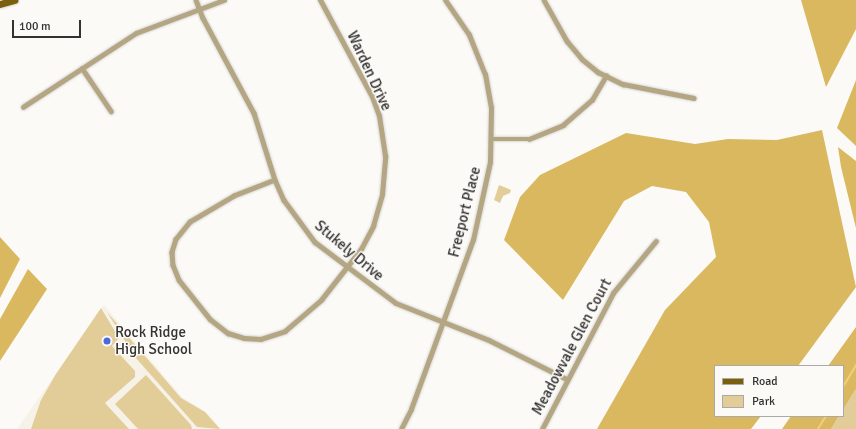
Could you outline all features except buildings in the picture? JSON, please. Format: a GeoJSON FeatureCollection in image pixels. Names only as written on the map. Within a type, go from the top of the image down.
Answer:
{"type":"FeatureCollection","features":[{"type":"Feature","properties":{"kind":"main road"},"geometry":{"type":"LineString","coordinates":[[0,4],[14,0]]}},
{"type":"Feature","properties":{"kind":"street","name":"Stukely Drive"},"geometry":{"type":"LineString","coordinates":[[196,0],[199,9],[254,113],[275,180],[300,225],[316,242],[348,268],[396,303],[510,349],[567,379]]}},
{"type":"Feature","properties":{"kind":"street"},"geometry":{"type":"LineString","coordinates":[[22,107],[136,33],[224,0]]}},
{"type":"Feature","properties":{"kind":"street","name":"Warden Drive"},"geometry":{"type":"LineString","coordinates":[[275,180],[234,196],[190,222],[176,238],[172,258],[176,274],[210,319],[228,333],[244,338],[261,339],[278,334],[305,316],[348,268],[370,232],[380,205],[386,169],[383,136],[372,97],[320,0]]}},
{"type":"Feature","properties":{"kind":"street","name":"Freeport Place"},"geometry":{"type":"LineString","coordinates":[[400,429],[411,409],[444,322],[477,226],[492,139],[491,108],[481,64],[466,30],[445,0]]}},
{"type":"Feature","properties":{"kind":"street"},"geometry":{"type":"LineString","coordinates":[[544,0],[560,30],[587,64],[606,76],[643,89],[694,98]]}},
{"type":"Feature","properties":{"kind":"street"},"geometry":{"type":"LineString","coordinates":[[82,68],[111,111]]}},
{"type":"Feature","properties":{"kind":"street"},"geometry":{"type":"LineString","coordinates":[[492,139],[529,138],[563,125],[592,100],[606,76]]}},
{"type":"Feature","properties":{"kind":"street","name":"Meadowvale Glen Court"},"geometry":{"type":"LineString","coordinates":[[542,429],[613,293],[656,241]]}},
{"type":"Feature","properties":{"kind":"shaded area"},"geometry":{"type":"Polygon","coordinates":[[[801,0],[856,0],[856,29],[826,87],[801,0]]]}},
{"type":"Feature","properties":{"kind":"shaded area"},"geometry":{"type":"Polygon","coordinates":[[[856,80],[856,146],[837,128],[856,80]]]}},
{"type":"Feature","properties":{"kind":"shaded area"},"geometry":{"type":"Polygon","coordinates":[[[822,130],[856,287],[799,365],[714,365],[714,417],[760,417],[751,429],[597,429],[665,310],[716,257],[709,222],[686,192],[652,186],[624,201],[563,300],[504,240],[520,197],[540,175],[626,133],[695,144],[728,139],[777,140],[822,130]]]}},
{"type":"Feature","properties":{"kind":"shaded area"},"geometry":{"type":"Polygon","coordinates":[[[838,147],[856,161],[856,228],[841,167],[838,147]]]}},
{"type":"Feature","properties":{"kind":"shaded area"},"geometry":{"type":"Polygon","coordinates":[[[0,237],[20,259],[0,298],[0,237]]]}},
{"type":"Feature","properties":{"kind":"shaded area"},"geometry":{"type":"Polygon","coordinates":[[[28,269],[47,289],[0,361],[0,319],[28,269]]]}},
{"type":"Feature","properties":{"kind":"shaded area","name":"Rock Ridge High School"},"geometry":{"type":"Polygon","coordinates":[[[104,305],[182,397],[206,412],[221,429],[17,429],[104,305]]]}},
{"type":"Feature","properties":{"kind":"shaded area"},"geometry":{"type":"Polygon","coordinates":[[[856,327],[856,389],[844,408],[844,365],[829,365],[856,327]]]}},
{"type":"Feature","properties":{"kind":"shaded area"},"geometry":{"type":"Polygon","coordinates":[[[790,417],[838,417],[831,429],[782,429],[790,417]]]}},
{"type":"Feature","properties":{"kind":"green space"},"geometry":{"type":"Polygon","coordinates":[[[499,185],[511,190],[510,193],[503,196],[500,203],[494,200],[499,185]]]}},
{"type":"Feature","properties":{"kind":"green space"},"geometry":{"type":"Polygon","coordinates":[[[101,308],[119,338],[112,346],[135,371],[135,377],[105,403],[129,429],[31,429],[41,400],[56,374],[101,308]]]}},
{"type":"Feature","properties":{"kind":"green space"},"geometry":{"type":"Polygon","coordinates":[[[107,312],[181,398],[205,412],[220,429],[197,427],[135,357],[107,312]]]}},
{"type":"Feature","properties":{"kind":"green space"},"geometry":{"type":"Polygon","coordinates":[[[146,375],[191,425],[192,429],[138,429],[115,404],[146,375]]]}},
{"type":"Feature","properties":{"kind":"green space"},"geometry":{"type":"Polygon","coordinates":[[[856,389],[856,429],[831,429],[838,417],[844,417],[844,408],[856,389]]]}},
{"type":"Feature","properties":{"kind":"waterway"},"geometry":{"type":"LineString","coordinates":[[844,385],[856,365]]}},
{"type":"Feature","properties":{"kind":"waterway"},"geometry":{"type":"LineString","coordinates":[[818,429],[825,417]]}},
{"type":"Feature","properties":{"kind":"place","name":"Rock Ridge High School"},"geometry":{"type":"Point","coordinates":[107,341]}}]}
